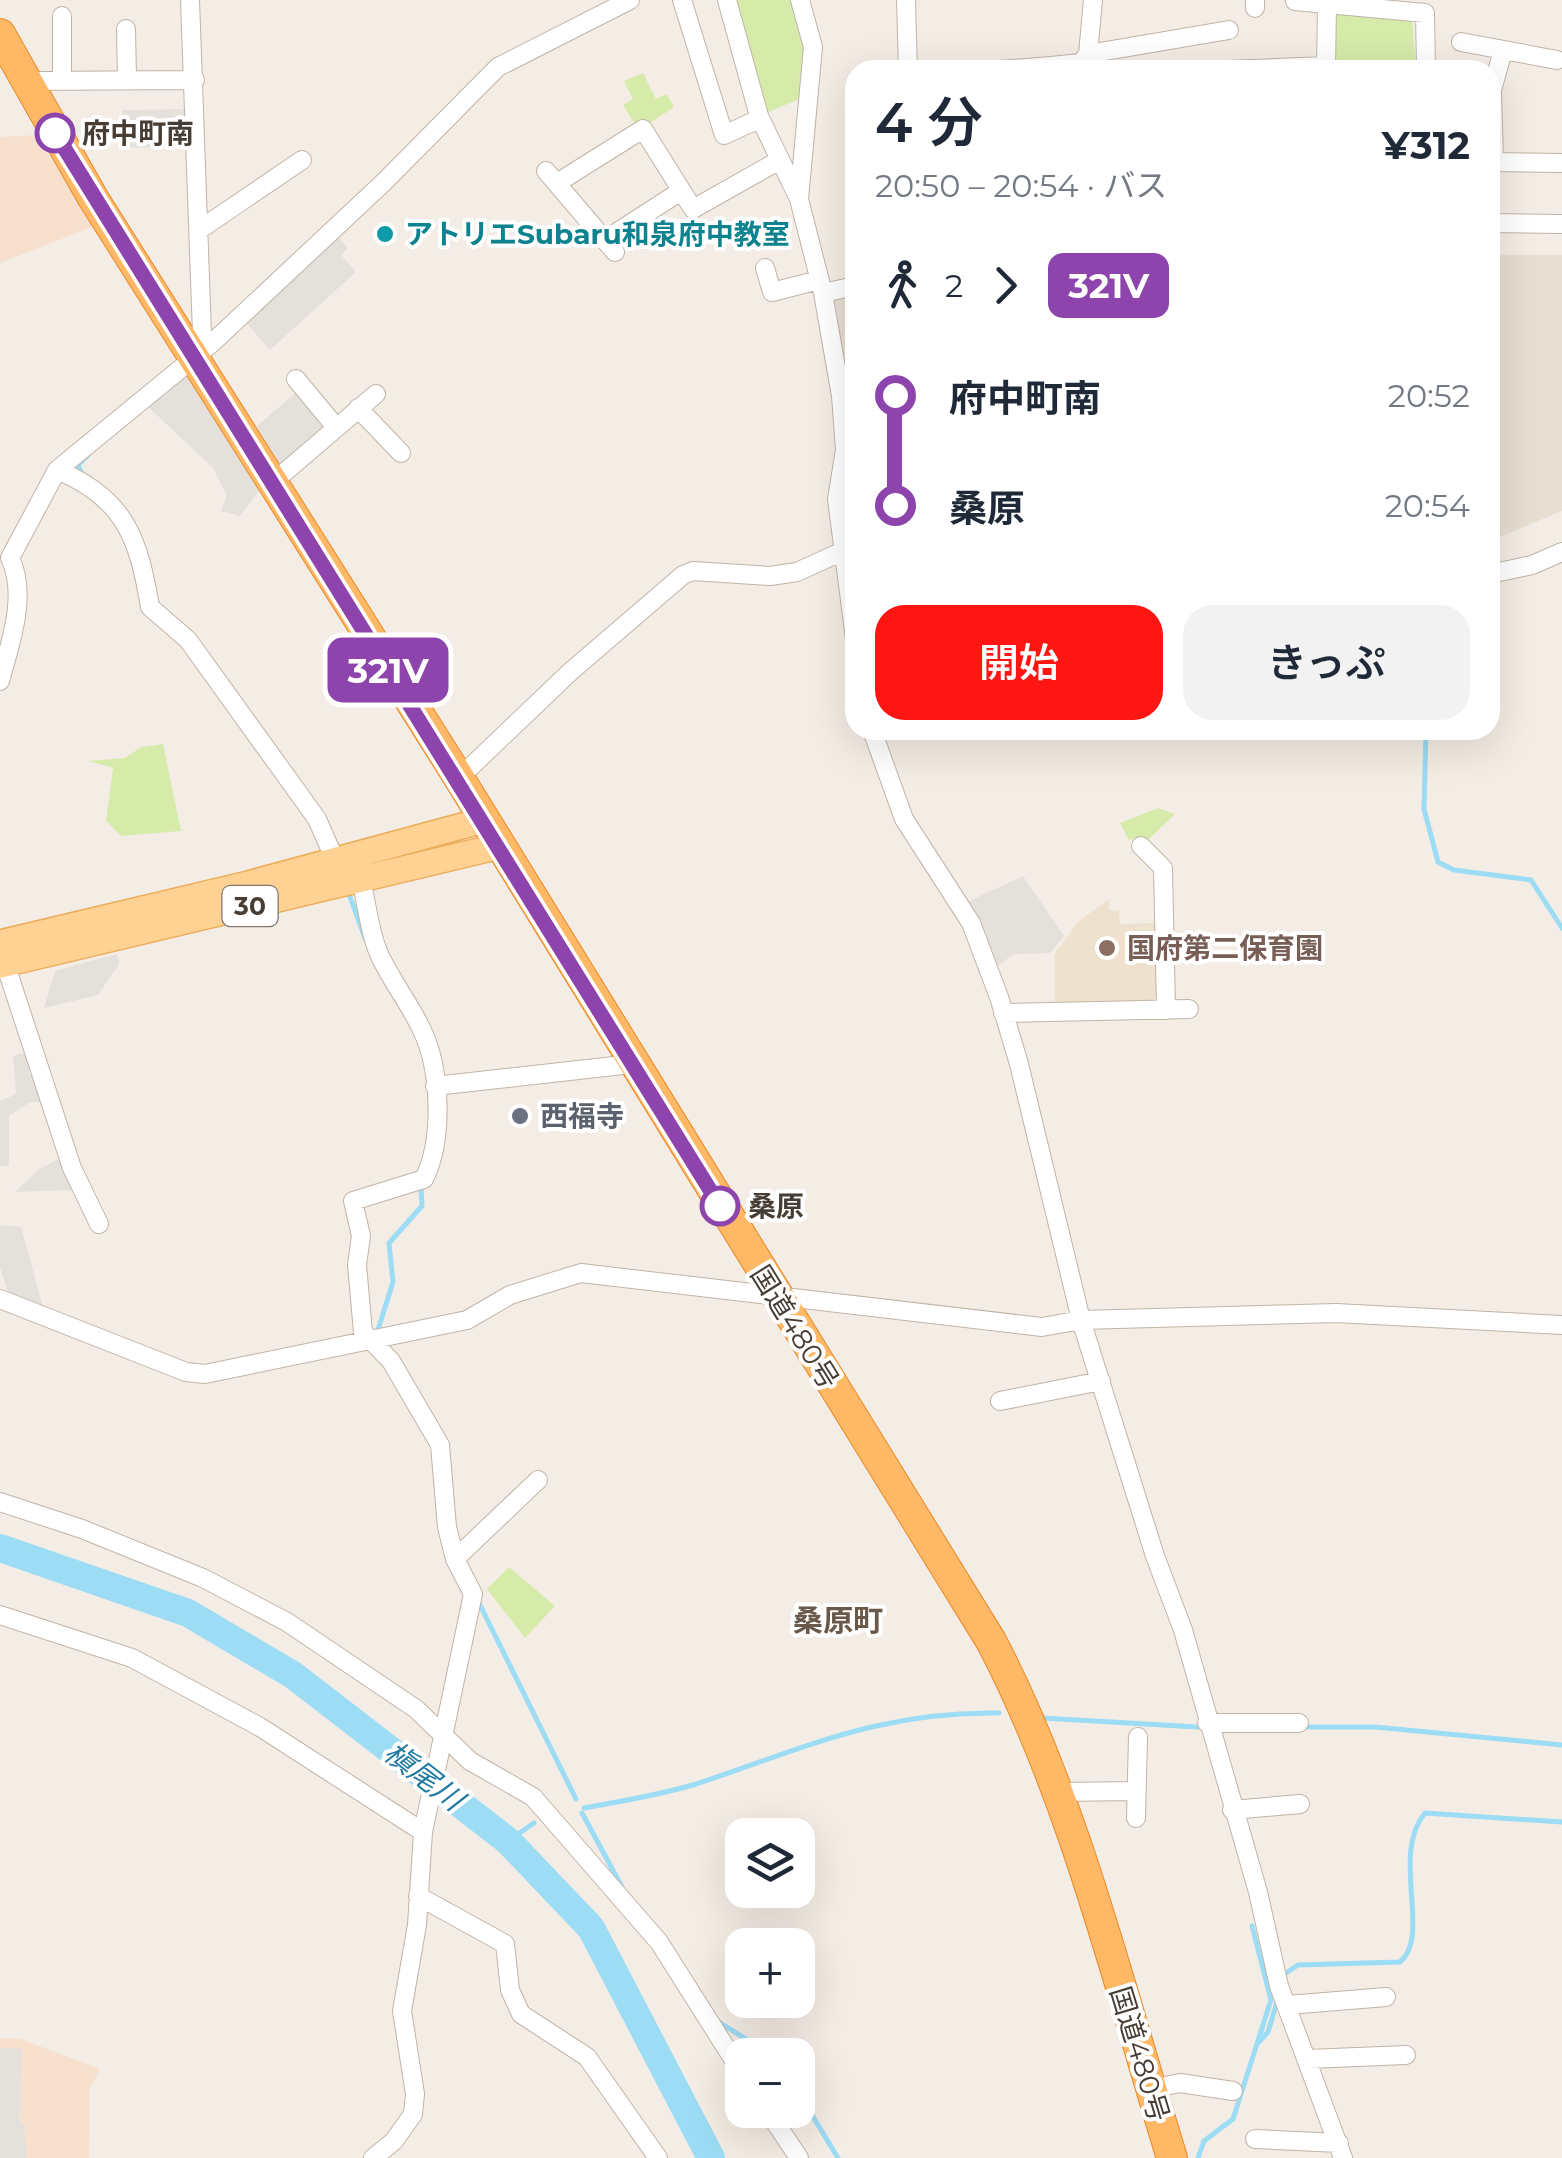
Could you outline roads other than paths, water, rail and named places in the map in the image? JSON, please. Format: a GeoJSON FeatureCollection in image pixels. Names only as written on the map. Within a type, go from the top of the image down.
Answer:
{"type":"FeatureCollection","features":[{"type":"Feature","properties":{"kind":"highway","name":"国道480号"},"geometry":{"type":"LineString","coordinates":[[0,34],[24,81],[200,352],[271,484],[459,778],[775,1296],[992,1642],[1029,1712],[1057,1792],[1172,2158]]}},
{"type":"Feature","properties":{"kind":"main road","name":"30"},"geometry":{"type":"LineString","coordinates":[[2,957],[335,860],[492,833]]}},
{"type":"Feature","properties":{"kind":"main road","name":"30"},"geometry":{"type":"LineString","coordinates":[[2,957],[362,879],[492,833]]}},
{"type":"Feature","properties":{"kind":"street"},"geometry":{"type":"LineString","coordinates":[[190,0],[196,80],[200,352]]}},
{"type":"Feature","properties":{"kind":"street"},"geometry":{"type":"LineString","coordinates":[[0,682],[17,597],[16,572],[5,565],[57,470],[200,352],[382,184],[498,67],[630,0]]}},
{"type":"Feature","properties":{"kind":"street"},"geometry":{"type":"LineString","coordinates":[[682,0],[724,135],[760,119]]}},
{"type":"Feature","properties":{"kind":"street"},"geometry":{"type":"LineString","coordinates":[[727,0],[760,119],[799,198],[821,286],[845,423]]}},
{"type":"Feature","properties":{"kind":"street"},"geometry":{"type":"LineString","coordinates":[[799,198],[813,46],[800,0]]}},
{"type":"Feature","properties":{"kind":"street"},"geometry":{"type":"LineString","coordinates":[[906,0],[908,60]]}},
{"type":"Feature","properties":{"kind":"street"},"geometry":{"type":"LineString","coordinates":[[1083,60],[1088,54],[1093,0]]}},
{"type":"Feature","properties":{"kind":"street"},"geometry":{"type":"LineString","coordinates":[[1295,1],[1425,13],[1426,60]]}},
{"type":"Feature","properties":{"kind":"street"},"geometry":{"type":"LineString","coordinates":[[1326,60],[1327,4]]}},
{"type":"Feature","properties":{"kind":"street"},"geometry":{"type":"LineString","coordinates":[[62,16],[62,80]]}},
{"type":"Feature","properties":{"kind":"street"},"geometry":{"type":"LineString","coordinates":[[126,29],[127,80]]}},
{"type":"Feature","properties":{"kind":"street"},"geometry":{"type":"LineString","coordinates":[[1088,54],[1229,30]]}},
{"type":"Feature","properties":{"kind":"street"},"geometry":{"type":"LineString","coordinates":[[1461,42],[1547,63]]}},
{"type":"Feature","properties":{"kind":"street"},"geometry":{"type":"LineString","coordinates":[[1499,60],[1503,50]]}},
{"type":"Feature","properties":{"kind":"street"},"geometry":{"type":"LineString","coordinates":[[24,81],[196,80]]}},
{"type":"Feature","properties":{"kind":"street"},"geometry":{"type":"LineString","coordinates":[[681,191],[610,246],[551,177],[643,128],[692,209],[778,161]]}},
{"type":"Feature","properties":{"kind":"street"},"geometry":{"type":"LineString","coordinates":[[199,230],[302,160]]}},
{"type":"Feature","properties":{"kind":"street"},"geometry":{"type":"LineString","coordinates":[[1500,162],[1562,162]]}},
{"type":"Feature","properties":{"kind":"street"},"geometry":{"type":"LineString","coordinates":[[1500,223],[1562,224]]}},
{"type":"Feature","properties":{"kind":"street"},"geometry":{"type":"LineString","coordinates":[[765,268],[772,292],[845,286]]}},
{"type":"Feature","properties":{"kind":"street"},"geometry":{"type":"LineString","coordinates":[[296,379],[335,426]]}},
{"type":"Feature","properties":{"kind":"street"},"geometry":{"type":"LineString","coordinates":[[271,484],[376,394]]}},
{"type":"Feature","properties":{"kind":"street"},"geometry":{"type":"LineString","coordinates":[[358,408],[401,454]]}},
{"type":"Feature","properties":{"kind":"street"},"geometry":{"type":"LineString","coordinates":[[845,469],[836,499],[845,566]]}},
{"type":"Feature","properties":{"kind":"street"},"geometry":{"type":"LineString","coordinates":[[57,470],[108,503],[132,529],[140,549],[150,607],[199,655],[237,714],[317,819],[335,860]]}},
{"type":"Feature","properties":{"kind":"street"},"geometry":{"type":"LineString","coordinates":[[459,778],[570,672],[683,575],[693,571],[770,576],[797,572],[843,551]]}},
{"type":"Feature","properties":{"kind":"street"},"geometry":{"type":"LineString","coordinates":[[1500,572],[1532,565],[1562,552]]}},
{"type":"Feature","properties":{"kind":"street"},"geometry":{"type":"LineString","coordinates":[[876,740],[904,818],[971,923],[1020,1064],[1081,1320],[1155,1556],[1183,1630],[1258,1892],[1279,1986],[1341,2150],[1255,2138]]}},
{"type":"Feature","properties":{"kind":"street"},"geometry":{"type":"LineString","coordinates":[[1140,846],[1162,868],[1166,1010]]}},
{"type":"Feature","properties":{"kind":"street"},"geometry":{"type":"LineString","coordinates":[[362,879],[375,944],[424,1032],[435,1086],[433,1161],[420,1181],[353,1201],[360,1236],[357,1266],[363,1332],[374,1339],[418,1400],[440,1445],[447,1527],[455,1558],[473,1594],[422,1832],[418,1896],[402,2011],[415,2094],[414,2114],[374,2158]]}},
{"type":"Feature","properties":{"kind":"street"},"geometry":{"type":"LineString","coordinates":[[2,957],[72,1168],[99,1224]]}},
{"type":"Feature","properties":{"kind":"street"},"geometry":{"type":"LineString","coordinates":[[1003,1014],[1189,1010]]}},
{"type":"Feature","properties":{"kind":"street"},"geometry":{"type":"LineString","coordinates":[[435,1086],[632,1064]]}},
{"type":"Feature","properties":{"kind":"street"},"geometry":{"type":"LineString","coordinates":[[0,1300],[186,1372],[205,1374],[467,1320],[510,1295],[581,1273],[1042,1327],[1060,1327],[1081,1320],[1336,1313],[1562,1326]]}},
{"type":"Feature","properties":{"kind":"street"},"geometry":{"type":"LineString","coordinates":[[1000,1401],[1101,1381]]}},
{"type":"Feature","properties":{"kind":"street"},"geometry":{"type":"LineString","coordinates":[[455,1558],[538,1480]]}},
{"type":"Feature","properties":{"kind":"street"},"geometry":{"type":"LineString","coordinates":[[0,1502],[82,1529],[203,1578],[287,1622],[416,1708],[470,1761],[533,1797],[600,1868],[658,1942],[725,2046]]}},
{"type":"Feature","properties":{"kind":"street"},"geometry":{"type":"LineString","coordinates":[[0,1615],[88,1640],[161,1672],[260,1728],[422,1832]]}},
{"type":"Feature","properties":{"kind":"street"},"geometry":{"type":"LineString","coordinates":[[1207,1723],[1300,1723]]}},
{"type":"Feature","properties":{"kind":"street"},"geometry":{"type":"LineString","coordinates":[[1136,1818],[1138,1736]]}},
{"type":"Feature","properties":{"kind":"street"},"geometry":{"type":"LineString","coordinates":[[1057,1792],[1136,1791]]}},
{"type":"Feature","properties":{"kind":"street"},"geometry":{"type":"LineString","coordinates":[[1232,1810],[1283,1814],[1300,1804]]}},
{"type":"Feature","properties":{"kind":"street"},"geometry":{"type":"LineString","coordinates":[[418,1896],[505,1944],[510,1990],[521,2014],[586,2057],[658,2158]]}},
{"type":"Feature","properties":{"kind":"street"},"geometry":{"type":"LineString","coordinates":[[1288,2005],[1334,2008],[1386,1997]]}},
{"type":"Feature","properties":{"kind":"street"},"geometry":{"type":"LineString","coordinates":[[1308,2059],[1406,2056]]}},
{"type":"Feature","properties":{"kind":"street"},"geometry":{"type":"LineString","coordinates":[[1151,2090],[1180,2083],[1233,2091]]}},
{"type":"Feature","properties":{"kind":"street"},"geometry":{"type":"LineString","coordinates":[[780,2128],[799,2158]]}},
{"type":"Feature","properties":{"kind":"waterway"},"geometry":{"type":"LineString","coordinates":[[82,475],[78,465],[88,455]]}},
{"type":"Feature","properties":{"kind":"waterway"},"geometry":{"type":"LineString","coordinates":[[1426,740],[1424,809],[1438,862],[1454,870],[1531,880],[1562,928]]}},
{"type":"Feature","properties":{"kind":"waterway"},"geometry":{"type":"LineString","coordinates":[[350,897],[365,938]]}},
{"type":"Feature","properties":{"kind":"waterway"},"geometry":{"type":"LineString","coordinates":[[377,1333],[393,1282],[389,1243],[422,1206],[421,1187]]}},
{"type":"Feature","properties":{"kind":"waterway","name":"槇尾川"},"geometry":{"type":"LineString","coordinates":[[0,1548],[188,1613],[293,1675],[508,1841],[591,1928],[711,2158]]}},
{"type":"Feature","properties":{"kind":"waterway"},"geometry":{"type":"LineString","coordinates":[[479,1603],[576,1799]]}},
{"type":"Feature","properties":{"kind":"waterway"},"geometry":{"type":"LineString","coordinates":[[584,1808],[682,1788],[880,1725],[956,1714],[999,1713]]}},
{"type":"Feature","properties":{"kind":"waterway"},"geometry":{"type":"LineString","coordinates":[[1043,1718],[1197,1727]]}},
{"type":"Feature","properties":{"kind":"waterway"},"geometry":{"type":"LineString","coordinates":[[1301,1727],[1375,1727],[1562,1745]]}},
{"type":"Feature","properties":{"kind":"waterway"},"geometry":{"type":"LineString","coordinates":[[582,1813],[622,1887]]}},
{"type":"Feature","properties":{"kind":"waterway"},"geometry":{"type":"LineString","coordinates":[[1283,1975],[1298,1965],[1400,1962],[1409,1950],[1412,1934],[1411,1850],[1415,1830],[1425,1813],[1562,1822]]}},
{"type":"Feature","properties":{"kind":"waterway"},"geometry":{"type":"LineString","coordinates":[[508,1841],[534,1823]]}},
{"type":"Feature","properties":{"kind":"waterway"},"geometry":{"type":"LineString","coordinates":[[1198,2158],[1204,2141],[1233,2119],[1271,2000],[1252,1926]]}},
{"type":"Feature","properties":{"kind":"waterway"},"geometry":{"type":"LineString","coordinates":[[1258,2043],[1268,2032],[1277,2002]]}},
{"type":"Feature","properties":{"kind":"waterway"},"geometry":{"type":"LineString","coordinates":[[719,2022],[744,2038]]}},
{"type":"Feature","properties":{"kind":"waterway"},"geometry":{"type":"LineString","coordinates":[[815,2120],[838,2158]]}},
{"type":"Feature","properties":{"kind":"place","name":"府中町南"},"geometry":{"type":"Point","coordinates":[55,133]}},
{"type":"Feature","properties":{"kind":"place","name":"アトリエSubaru和泉府中教室"},"geometry":{"type":"Point","coordinates":[385,234]}},
{"type":"Feature","properties":{"kind":"place","name":"国府第二保育園"},"geometry":{"type":"Point","coordinates":[1107,948]}},
{"type":"Feature","properties":{"kind":"place","name":"西福寺"},"geometry":{"type":"Point","coordinates":[520,1116]}},
{"type":"Feature","properties":{"kind":"place","name":"桑原"},"geometry":{"type":"Point","coordinates":[720,1206]}},
{"type":"Feature","properties":{"kind":"district","name":"桑原町"},"geometry":{"type":"Point","coordinates":[838,1620]}}]}
